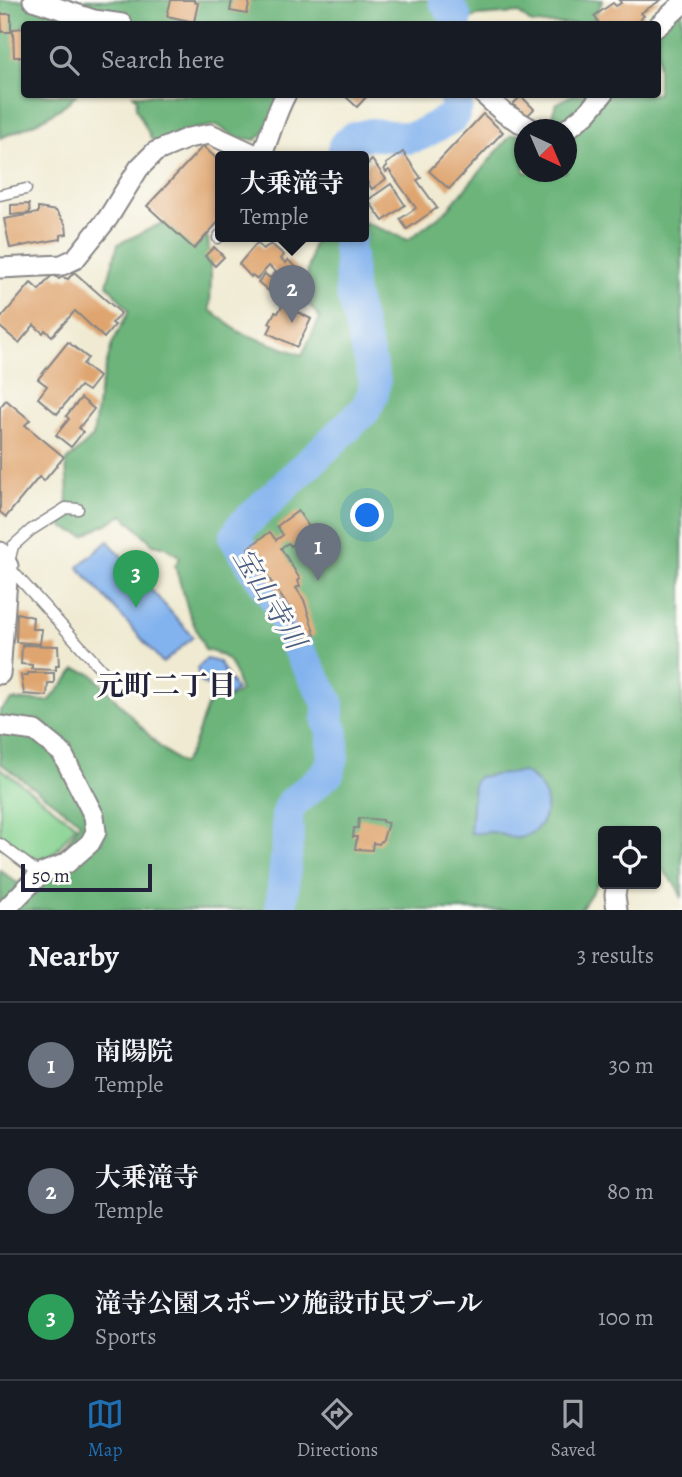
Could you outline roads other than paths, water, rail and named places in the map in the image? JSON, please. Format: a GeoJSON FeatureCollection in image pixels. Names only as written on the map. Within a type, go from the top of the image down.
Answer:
{"type":"FeatureCollection","features":[{"type":"Feature","properties":{"kind":"street"},"geometry":{"type":"LineString","coordinates":[[33,0],[100,21]]}},
{"type":"Feature","properties":{"kind":"street"},"geometry":{"type":"LineString","coordinates":[[661,22],[682,4]]}},
{"type":"Feature","properties":{"kind":"street"},"geometry":{"type":"LineString","coordinates":[[263,151],[284,98]]}},
{"type":"Feature","properties":{"kind":"street"},"geometry":{"type":"LineString","coordinates":[[487,98],[514,119]]}},
{"type":"Feature","properties":{"kind":"street"},"geometry":{"type":"LineString","coordinates":[[577,121],[600,98]]}},
{"type":"Feature","properties":{"kind":"street"},"geometry":{"type":"LineString","coordinates":[[0,268],[62,265],[75,259],[108,218],[139,167],[155,152],[187,138],[210,134],[247,151]]}},
{"type":"Feature","properties":{"kind":"street"},"geometry":{"type":"LineString","coordinates":[[0,674],[3,560]]}},
{"type":"Feature","properties":{"kind":"street"},"geometry":{"type":"LineString","coordinates":[[0,726],[35,731],[62,753],[94,816],[96,832],[90,844],[67,863],[40,874],[5,910]]}},
{"type":"Feature","properties":{"kind":"street"},"geometry":{"type":"LineString","coordinates":[[616,889],[617,910]]}},
{"type":"Feature","properties":{"kind":"lane"},"geometry":{"type":"LineString","coordinates":[[0,195],[26,189]]}},
{"type":"Feature","properties":{"kind":"lane"},"geometry":{"type":"LineString","coordinates":[[78,509],[66,508],[31,530],[13,546],[3,560],[120,690]]}},
{"type":"Feature","properties":{"kind":"lane"},"geometry":{"type":"LineString","coordinates":[[0,845],[40,874]]}},
{"type":"Feature","properties":{"kind":"water"},"geometry":{"type":"Polygon","coordinates":[[[108,541],[193,637],[163,663],[78,567],[108,541]]]}},
{"type":"Feature","properties":{"kind":"water"},"geometry":{"type":"Polygon","coordinates":[[[206,659],[219,662],[236,690],[228,697],[200,682],[197,668],[206,659]]]}},
{"type":"Feature","properties":{"kind":"water"},"geometry":{"type":"Polygon","coordinates":[[[522,772],[538,783],[543,791],[546,808],[540,825],[520,838],[494,832],[470,833],[474,783],[478,777],[522,772]]]}},
{"type":"Feature","properties":{"kind":"waterway","name":"宝山寺川"},"geometry":{"type":"LineString","coordinates":[[444,0],[456,17],[455,21]]}},
{"type":"Feature","properties":{"kind":"waterway","name":"宝山寺川"},"geometry":{"type":"LineString","coordinates":[[344,151],[344,146],[353,138],[371,134],[408,138],[420,135],[453,117],[457,106],[455,98]]}},
{"type":"Feature","properties":{"kind":"waterway","name":"宝山寺川"},"geometry":{"type":"LineString","coordinates":[[281,910],[288,837],[287,816],[291,804],[329,772],[333,757],[333,733],[328,721],[328,702],[296,645],[277,601],[235,538],[241,527],[365,410],[373,394],[375,381],[351,290],[349,242]]}},
{"type":"Feature","properties":{"kind":"place","name":"大乗滝寺"},"geometry":{"type":"Point","coordinates":[292,323]}},
{"type":"Feature","properties":{"kind":"place","name":"南陽院"},"geometry":{"type":"Point","coordinates":[318,581]}},
{"type":"Feature","properties":{"kind":"place","name":"滝寺公園スポーツ施設市民プール"},"geometry":{"type":"Point","coordinates":[136,608]}},
{"type":"Feature","properties":{"kind":"district","name":"元町二丁目"},"geometry":{"type":"Point","coordinates":[166,685]}}]}
